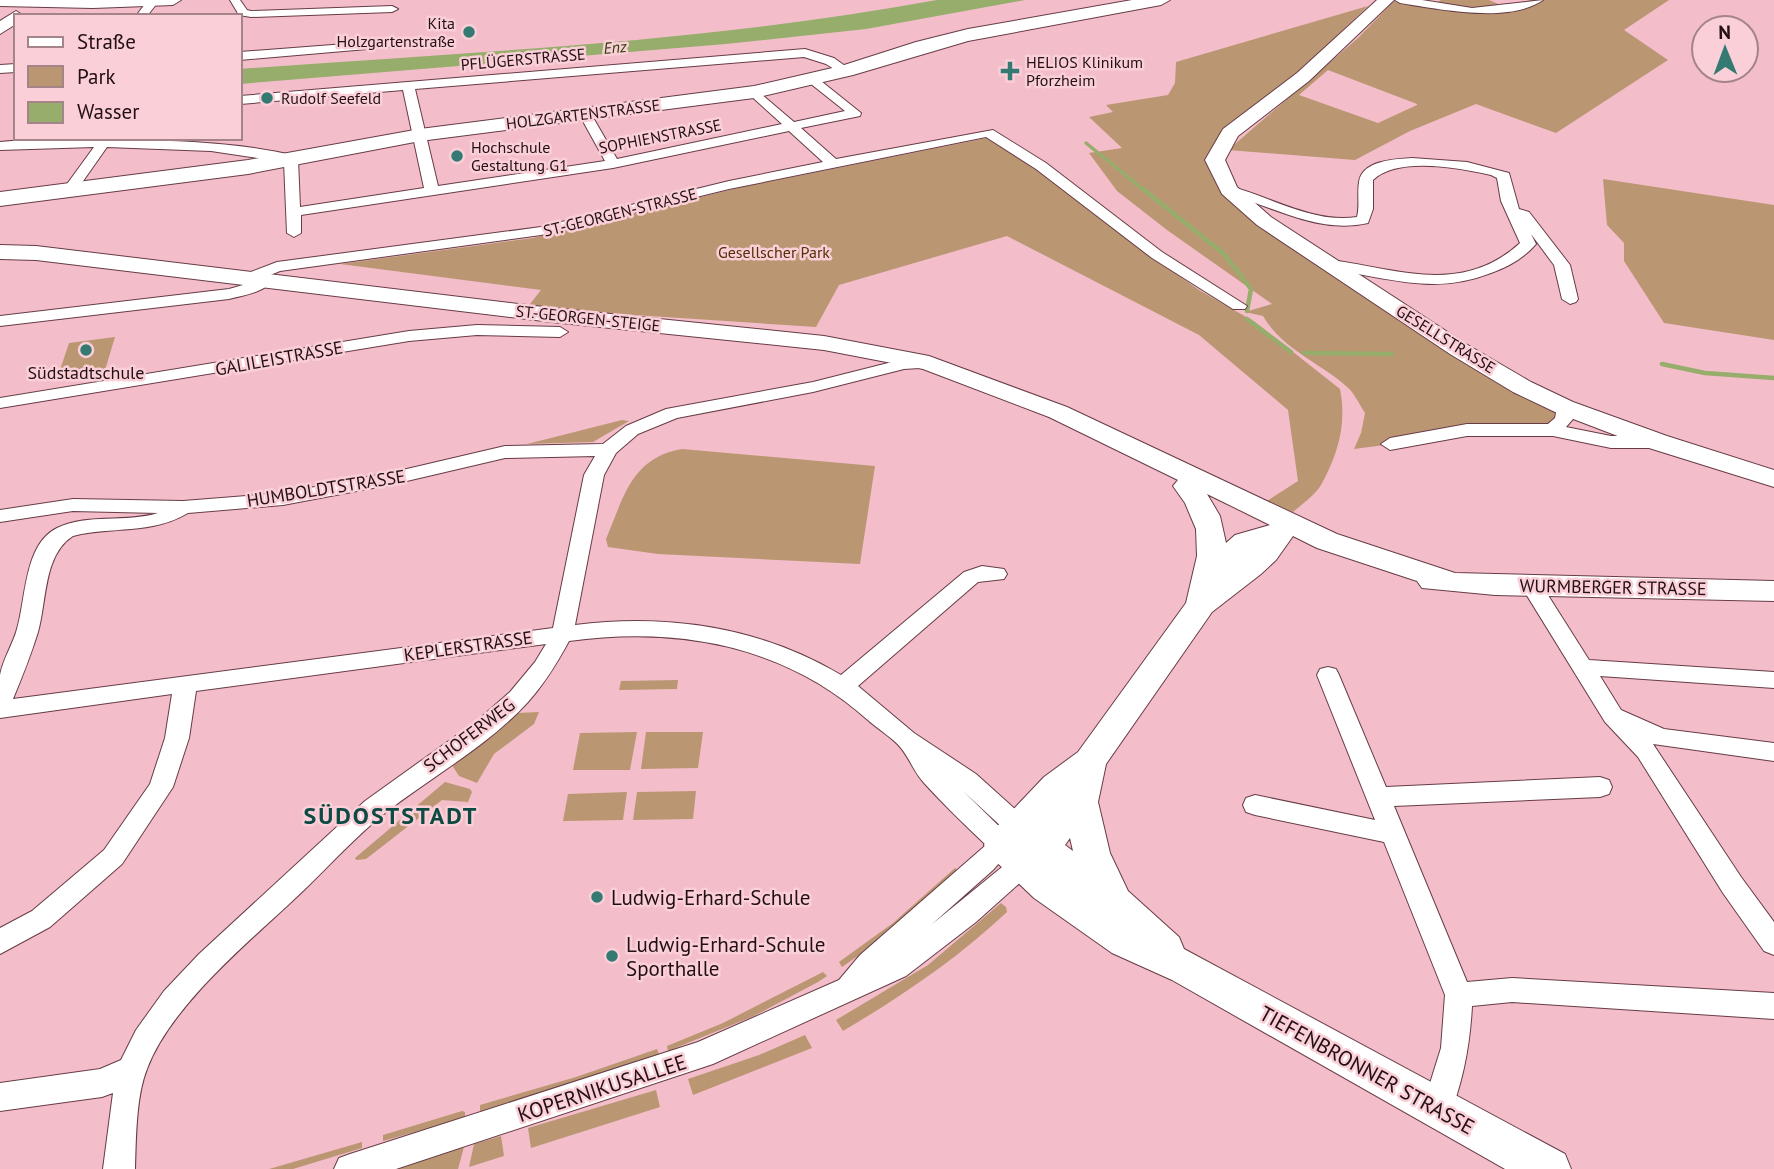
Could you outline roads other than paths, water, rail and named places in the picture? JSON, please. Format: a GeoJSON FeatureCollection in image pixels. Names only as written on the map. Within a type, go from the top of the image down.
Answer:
{"type":"FeatureCollection","features":[{"type":"Feature","properties":{"kind":"main road","name":"HOLZGARTENSTRASSE"},"geometry":{"type":"LineString","coordinates":[[0,199],[291,159],[420,135],[754,92],[846,71],[923,46],[968,35],[1161,0]]}},
{"type":"Feature","properties":{"kind":"street"},"geometry":{"type":"LineString","coordinates":[[4,1],[173,0]]}},
{"type":"Feature","properties":{"kind":"street"},"geometry":{"type":"LineString","coordinates":[[235,0],[243,13],[251,14],[392,14],[398,45],[242,56]]}},
{"type":"Feature","properties":{"kind":"street","name":"GESELLSTRASSE"},"geometry":{"type":"LineString","coordinates":[[1386,0],[1303,77],[1230,133],[1215,160],[1229,190],[1264,221],[1458,349],[1522,387],[1564,407],[1658,443],[1774,479]]}},
{"type":"Feature","properties":{"kind":"street"},"geometry":{"type":"LineString","coordinates":[[1400,0],[1472,11],[1502,9],[1538,0]]}},
{"type":"Feature","properties":{"kind":"street"},"geometry":{"type":"LineString","coordinates":[[4,1],[20,6],[18,14]]}},
{"type":"Feature","properties":{"kind":"street"},"geometry":{"type":"LineString","coordinates":[[28,14],[58,1]]}},
{"type":"Feature","properties":{"kind":"street"},"geometry":{"type":"LineString","coordinates":[[143,14],[152,2]]}},
{"type":"Feature","properties":{"kind":"street","name":"PFLÜGERSTRASSE"},"geometry":{"type":"LineString","coordinates":[[242,100],[805,53],[831,61],[846,71]]}},
{"type":"Feature","properties":{"kind":"street","name":"SOPHIENSTRASSE"},"geometry":{"type":"LineString","coordinates":[[293,212],[613,164],[855,113],[812,80]]}},
{"type":"Feature","properties":{"kind":"street"},"geometry":{"type":"LineString","coordinates":[[408,86],[432,191]]}},
{"type":"Feature","properties":{"kind":"street"},"geometry":{"type":"LineString","coordinates":[[754,92],[833,164]]}},
{"type":"Feature","properties":{"kind":"street"},"geometry":{"type":"LineString","coordinates":[[584,114],[613,164]]}},
{"type":"Feature","properties":{"kind":"street","name":"ST.-GEORGEN-STRASSE"},"geometry":{"type":"LineString","coordinates":[[0,321],[229,294],[248,290],[258,279],[277,267],[541,231],[641,205],[988,133],[1041,166],[1157,255],[1239,306]]}},
{"type":"Feature","properties":{"kind":"street"},"geometry":{"type":"LineString","coordinates":[[69,191],[105,141]]}},
{"type":"Feature","properties":{"kind":"street"},"geometry":{"type":"LineString","coordinates":[[0,146],[105,141],[246,149],[291,159],[294,233]]}},
{"type":"Feature","properties":{"kind":"street","name":"GESELLSTRASSE"},"geometry":{"type":"LineString","coordinates":[[1229,190],[1246,193],[1315,217],[1357,222],[1363,220],[1366,214],[1364,186],[1372,172],[1390,164],[1418,162],[1500,172],[1504,176],[1512,211],[1528,244],[1518,255],[1498,266],[1473,274],[1429,281],[1331,265]]}},
{"type":"Feature","properties":{"kind":"street"},"geometry":{"type":"LineString","coordinates":[[1512,211],[1524,215],[1554,252],[1562,265],[1570,299]]}},
{"type":"Feature","properties":{"kind":"street","name":"ST.-GEORGEN-STEIGE"},"geometry":{"type":"LineString","coordinates":[[0,252],[36,253],[552,315],[824,342],[929,363],[1025,397],[1098,430],[1283,529]]}},
{"type":"Feature","properties":{"kind":"street","name":"GALILEISTRASSE"},"geometry":{"type":"LineString","coordinates":[[0,403],[409,336],[477,330],[560,332]]}},
{"type":"Feature","properties":{"kind":"street"},"geometry":{"type":"LineString","coordinates":[[824,342],[852,357],[853,367],[842,379]]}},
{"type":"Feature","properties":{"kind":"street","name":"SCHOFERWEG"},"geometry":{"type":"LineString","coordinates":[[119,1169],[121,1134],[131,1070],[146,1039],[174,1000],[208,962],[374,808],[485,726],[518,698],[543,668],[563,634],[594,475],[608,450],[632,430],[672,413],[904,364],[929,363]]}},
{"type":"Feature","properties":{"kind":"street"},"geometry":{"type":"LineString","coordinates":[[1553,430],[1564,419],[1564,407]]}},
{"type":"Feature","properties":{"kind":"street","name":"GESELLSTRASSE"},"geometry":{"type":"LineString","coordinates":[[1390,444],[1467,430],[1553,430],[1611,442],[1658,443]]}},
{"type":"Feature","properties":{"kind":"street","name":"HUMBOLDTSTRASSE"},"geometry":{"type":"LineString","coordinates":[[0,516],[73,505],[183,507],[283,499],[394,478],[505,452],[608,450]]}},
{"type":"Feature","properties":{"kind":"street","name":"ST.-GEORGEN-STEIGE"},"geometry":{"type":"LineString","coordinates":[[1157,461],[1187,486],[1283,529]]}},
{"type":"Feature","properties":{"kind":"street"},"geometry":{"type":"LineString","coordinates":[[1187,486],[1201,503],[1213,537],[1214,551],[1201,605]]}},
{"type":"Feature","properties":{"kind":"street"},"geometry":{"type":"LineString","coordinates":[[0,702],[28,628],[43,562],[55,538],[84,527],[108,528],[156,522],[172,516],[183,507]]}},
{"type":"Feature","properties":{"kind":"street"},"geometry":{"type":"LineString","coordinates":[[1209,572],[1245,542],[1283,529]]}},
{"type":"Feature","properties":{"kind":"street"},"geometry":{"type":"LineString","coordinates":[[1021,847],[1056,787],[1090,761],[1201,605],[1243,574],[1266,552],[1283,529]]}},
{"type":"Feature","properties":{"kind":"street","name":"WURMBERGER STRASSE"},"geometry":{"type":"LineString","coordinates":[[1283,529],[1318,554],[1386,577],[1532,586],[1774,591]]}},
{"type":"Feature","properties":{"kind":"street"},"geometry":{"type":"LineString","coordinates":[[843,686],[971,577],[982,573],[997,574]]}},
{"type":"Feature","properties":{"kind":"street"},"geometry":{"type":"LineString","coordinates":[[1532,586],[1613,716],[1646,751],[1725,874],[1774,943]]}},
{"type":"Feature","properties":{"kind":"street","name":"KEPLERSTRASSE"},"geometry":{"type":"LineString","coordinates":[[0,709],[563,634],[640,627],[693,629],[752,642],[800,661],[843,686],[907,741],[932,776],[1021,847]]}},
{"type":"Feature","properties":{"kind":"street"},"geometry":{"type":"LineString","coordinates":[[1581,667],[1774,680]]}},
{"type":"Feature","properties":{"kind":"street"},"geometry":{"type":"LineString","coordinates":[[1328,675],[1459,995],[1455,1048],[1437,1109]]}},
{"type":"Feature","properties":{"kind":"street"},"geometry":{"type":"LineString","coordinates":[[6,931],[41,919],[113,857],[161,787],[177,738],[185,686]]}},
{"type":"Feature","properties":{"kind":"street"},"geometry":{"type":"LineString","coordinates":[[1613,716],[1661,737],[1774,752]]}},
{"type":"Feature","properties":{"kind":"street"},"geometry":{"type":"LineString","coordinates":[[1090,761],[1080,802],[1092,853],[1115,903]]}},
{"type":"Feature","properties":{"kind":"street"},"geometry":{"type":"LineString","coordinates":[[1377,797],[1600,787]]}},
{"type":"Feature","properties":{"kind":"street"},"geometry":{"type":"LineString","coordinates":[[1021,847],[1080,802]]}},
{"type":"Feature","properties":{"kind":"street"},"geometry":{"type":"LineString","coordinates":[[1255,805],[1392,834]]}},
{"type":"Feature","properties":{"kind":"street","name":"TIEFENBRONNER STRASSE"},"geometry":{"type":"LineString","coordinates":[[1021,847],[1115,903],[1186,968]]}},
{"type":"Feature","properties":{"kind":"street","name":"TIEFENBRONNER STRASSE"},"geometry":{"type":"LineString","coordinates":[[1021,847],[1057,895],[1126,941],[1186,968],[1549,1169]]}},
{"type":"Feature","properties":{"kind":"street","name":"KOPERNIKUSALLEE"},"geometry":{"type":"LineString","coordinates":[[350,1169],[702,1054],[896,967],[967,914],[1021,847]]}},
{"type":"Feature","properties":{"kind":"street"},"geometry":{"type":"LineString","coordinates":[[1459,995],[1524,990],[1774,1006]]}},
{"type":"Feature","properties":{"kind":"street"},"geometry":{"type":"LineString","coordinates":[[0,1097],[102,1083],[131,1070]]}},
{"type":"Feature","properties":{"kind":"water","name":"Enz"},"geometry":{"type":"Polygon","coordinates":[[[937,0],[1025,0],[866,29],[726,44],[242,84],[242,69],[590,44],[851,14],[937,0]]]}},
{"type":"Feature","properties":{"kind":"waterway"},"geometry":{"type":"LineString","coordinates":[[1086,143],[1145,191]]}},
{"type":"Feature","properties":{"kind":"waterway"},"geometry":{"type":"LineString","coordinates":[[1143,189],[1224,254],[1251,289],[1247,311]]}},
{"type":"Feature","properties":{"kind":"waterway"},"geometry":{"type":"LineString","coordinates":[[1247,319],[1291,352]]}},
{"type":"Feature","properties":{"kind":"waterway"},"geometry":{"type":"LineString","coordinates":[[1304,353],[1392,354]]}},
{"type":"Feature","properties":{"kind":"waterway"},"geometry":{"type":"LineString","coordinates":[[1662,364],[1705,373],[1774,378]]}},
{"type":"Feature","properties":{"kind":"place","name":"Kita Holzgartenstraße"},"geometry":{"type":"Point","coordinates":[469,32]}},
{"type":"Feature","properties":{"kind":"place","name":"HELIOS Klinikum Pforzheim"},"geometry":{"type":"Point","coordinates":[1010,71]}},
{"type":"Feature","properties":{"kind":"place","name":"Rudolf Seefeld"},"geometry":{"type":"Point","coordinates":[267,98]}},
{"type":"Feature","properties":{"kind":"place","name":"Hochschule Gestaltung G1"},"geometry":{"type":"Point","coordinates":[457,156]}},
{"type":"Feature","properties":{"kind":"place","name":"Südstadtschule"},"geometry":{"type":"Point","coordinates":[86,350]}},
{"type":"Feature","properties":{"kind":"place","name":"Ludwig-Erhard-Schule"},"geometry":{"type":"Point","coordinates":[597,897]}},
{"type":"Feature","properties":{"kind":"place","name":"Ludwig-Erhard-Schule Sporthalle"},"geometry":{"type":"Point","coordinates":[612,956]}},
{"type":"Feature","properties":{"kind":"district","name":"SÜDOSTSTADT"},"geometry":{"type":"Point","coordinates":[391,815]}},
{"type":"Feature","properties":{"kind":"park label","name":"Gesellscher Park"},"geometry":{"type":"Point","coordinates":[774,252]}}]}
